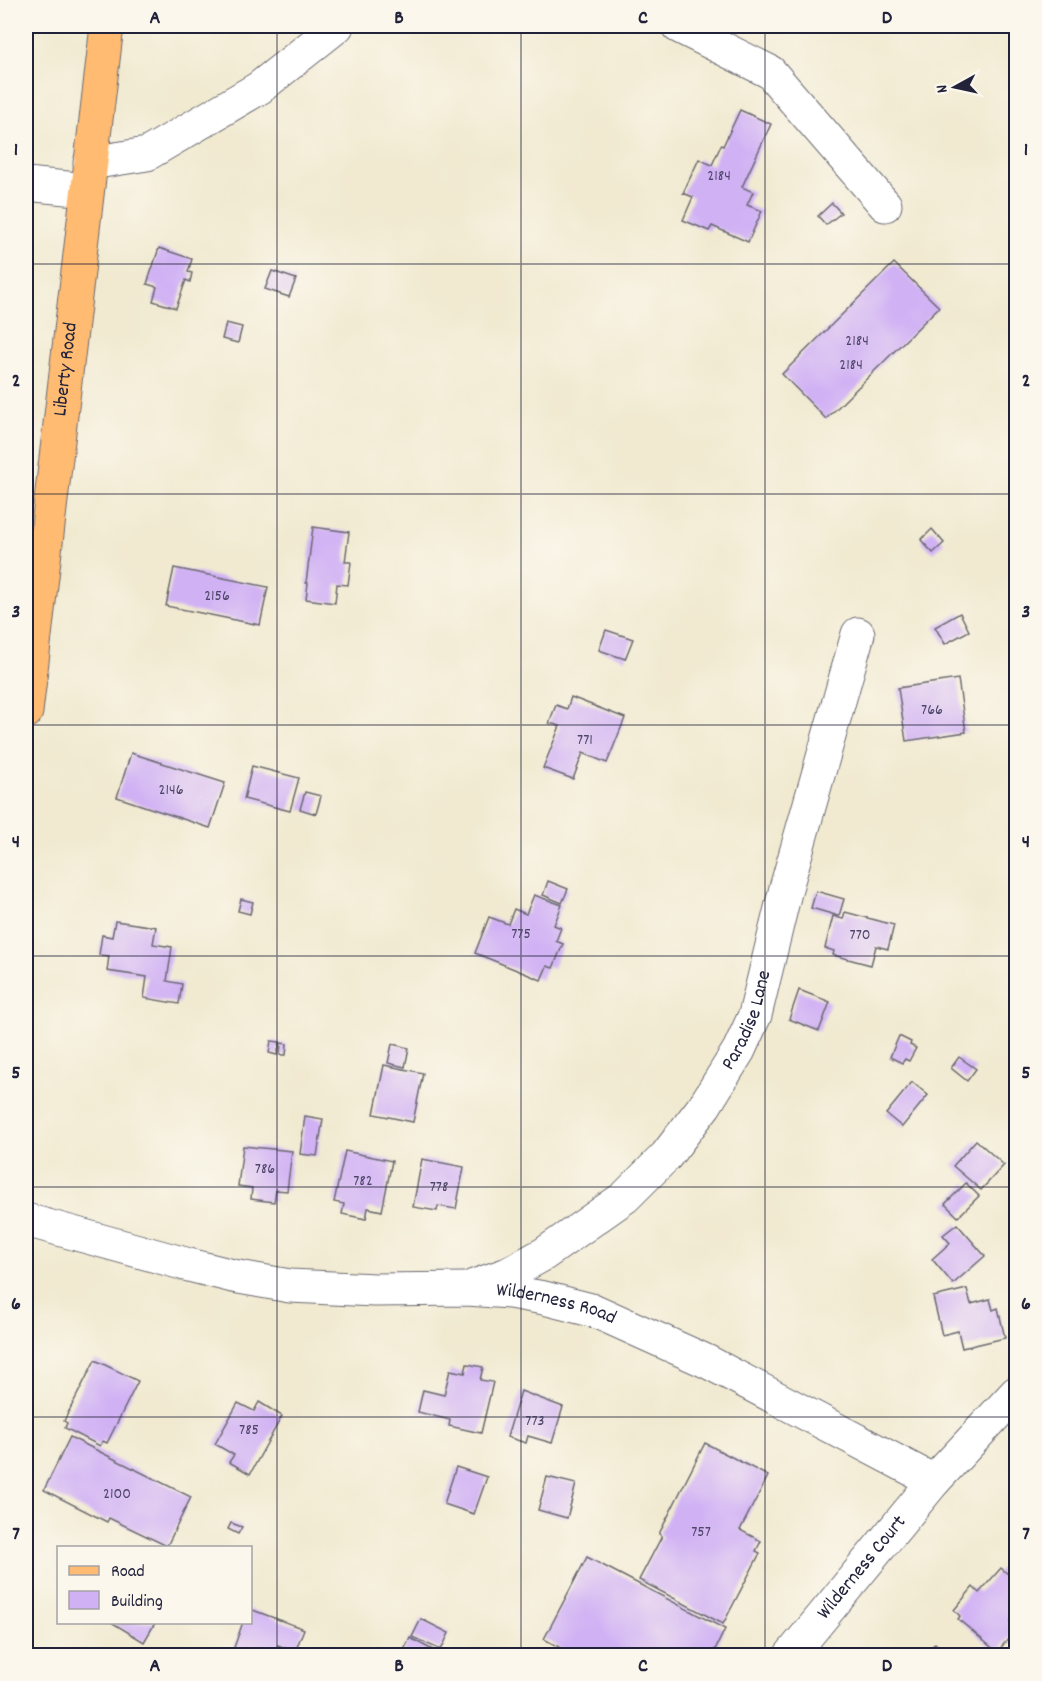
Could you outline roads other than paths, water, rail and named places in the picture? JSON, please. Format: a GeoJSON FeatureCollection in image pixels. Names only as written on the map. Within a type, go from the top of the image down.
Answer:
{"type":"FeatureCollection","features":[{"type":"Feature","properties":{"kind":"main road","name":"Liberty Road"},"geometry":{"type":"LineString","coordinates":[[26,712],[107,26]]}},
{"type":"Feature","properties":{"kind":"street"},"geometry":{"type":"LineString","coordinates":[[26,184],[89,176],[147,154],[259,88],[337,26]]}},
{"type":"Feature","properties":{"kind":"street"},"geometry":{"type":"LineString","coordinates":[[678,26],[770,72],[885,205]]}},
{"type":"Feature","properties":{"kind":"street","name":"Paradise Lane"},"geometry":{"type":"LineString","coordinates":[[467,1289],[508,1274],[544,1254],[626,1197],[666,1156],[699,1113],[740,1050],[755,1015],[786,888],[810,811],[858,633]]}},
{"type":"Feature","properties":{"kind":"street","name":"Wilderness Road"},"geometry":{"type":"LineString","coordinates":[[26,1220],[189,1265],[233,1276],[290,1286],[375,1290],[467,1289],[532,1296],[595,1311],[708,1362],[934,1481]]}},
{"type":"Feature","properties":{"kind":"street"},"geometry":{"type":"LineString","coordinates":[[934,1481],[1017,1393]]}},
{"type":"Feature","properties":{"kind":"street","name":"Wilderness Court"},"geometry":{"type":"LineString","coordinates":[[790,1656],[934,1481]]}}]}
